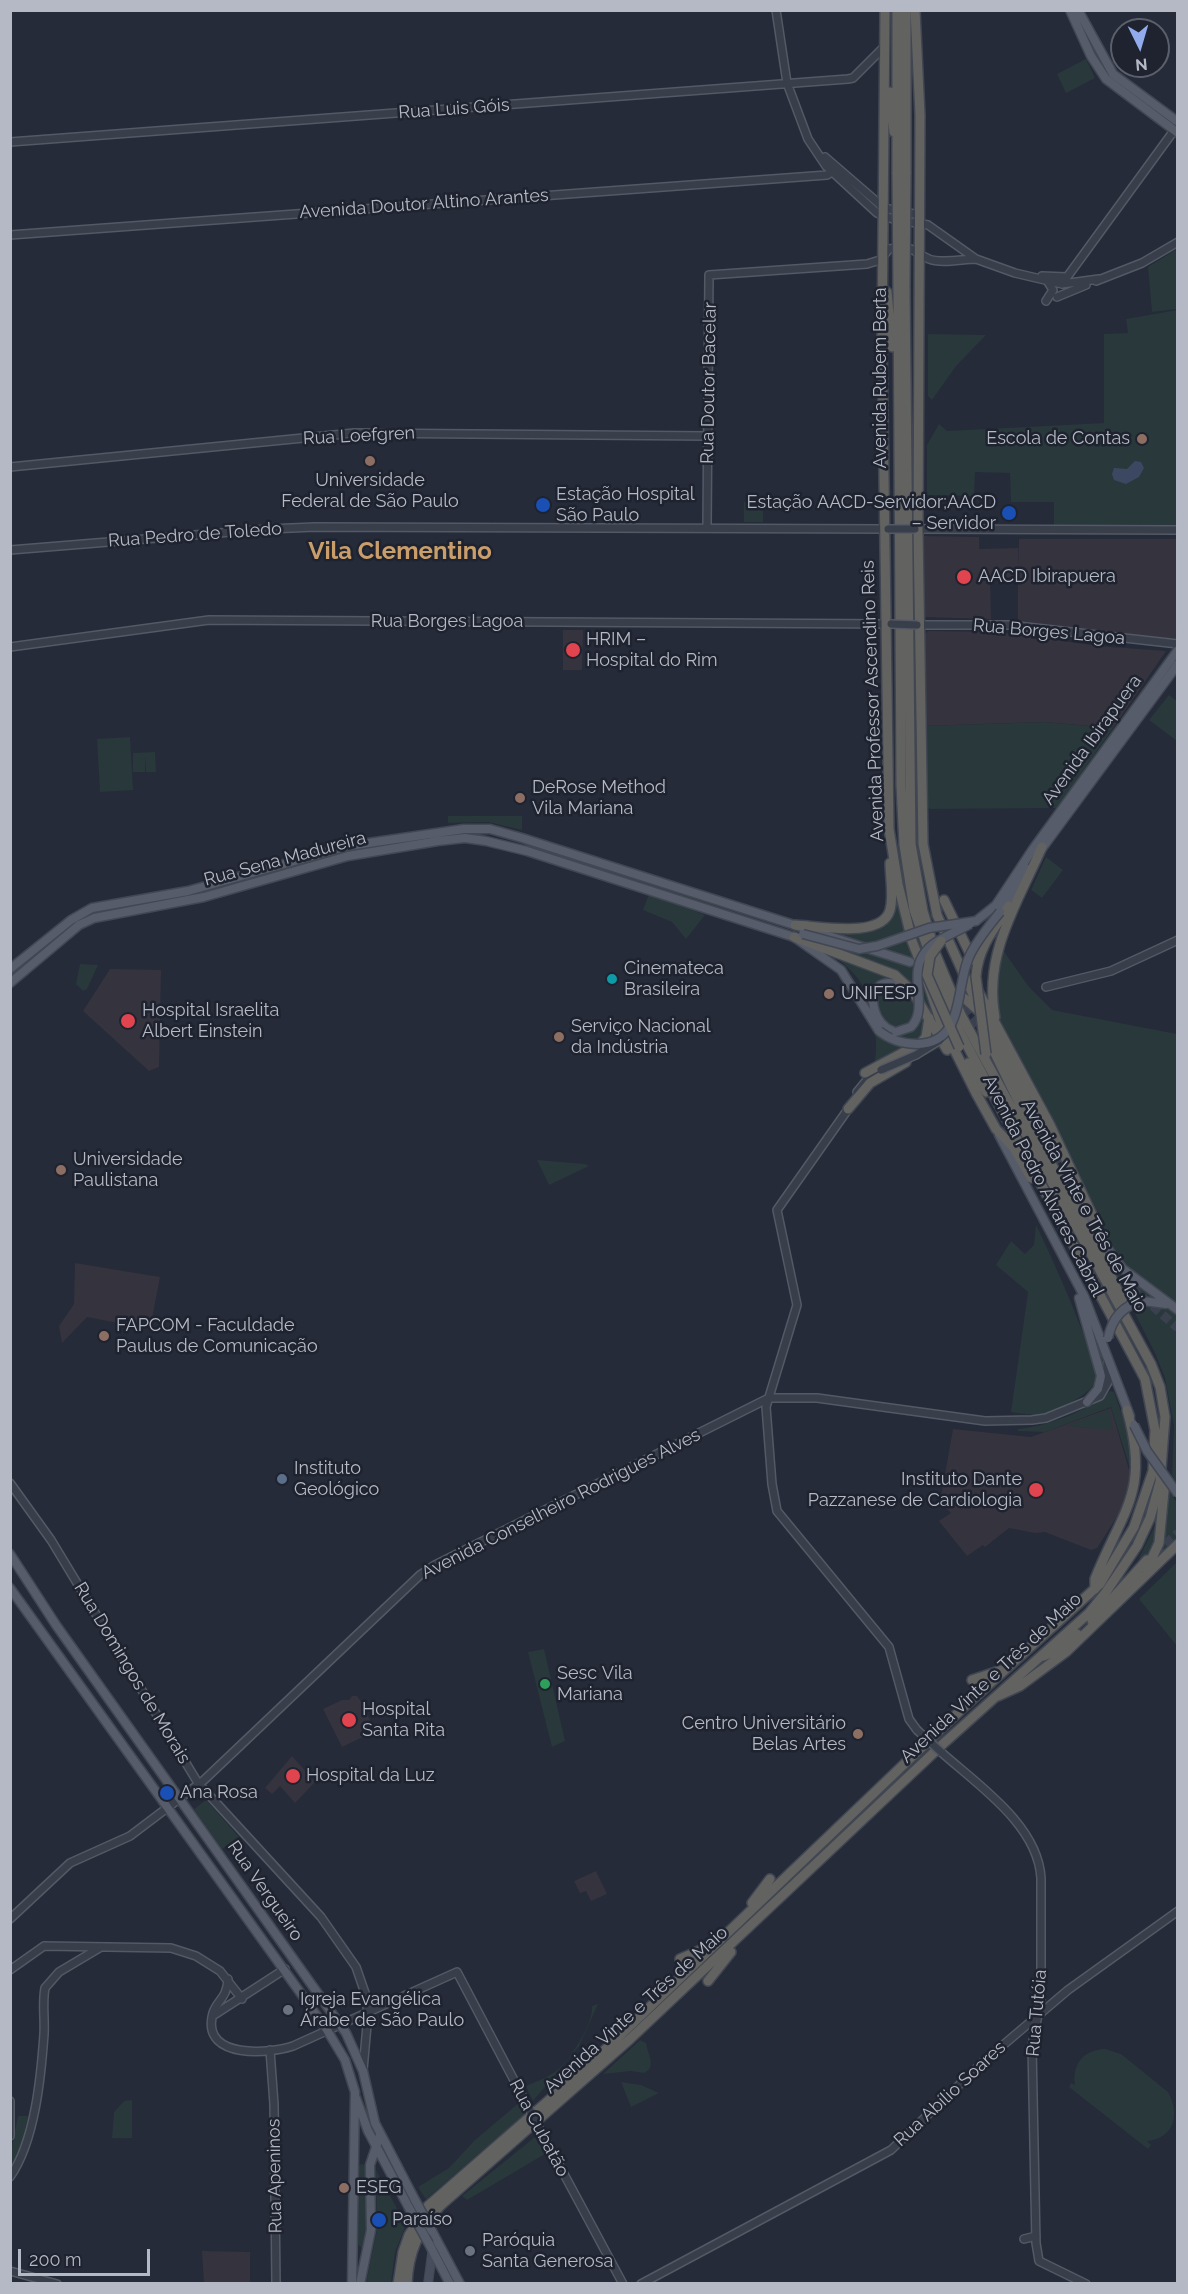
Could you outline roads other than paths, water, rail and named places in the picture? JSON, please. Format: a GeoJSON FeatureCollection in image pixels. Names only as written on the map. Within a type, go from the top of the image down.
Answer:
{"type":"FeatureCollection","features":[{"type":"Feature","properties":{"kind":"highway","name":"Avenida Rubem Berta"},"geometry":{"type":"LineString","coordinates":[[883,397],[884,212],[882,188],[885,10]]}},
{"type":"Feature","properties":{"kind":"highway","name":"Avenida Rubem Berta"},"geometry":{"type":"LineString","coordinates":[[897,10],[898,140],[901,174],[898,443],[901,785],[904,845],[914,910],[933,956]]}},
{"type":"Feature","properties":{"kind":"highway","name":"Avenida Rubem Berta"},"geometry":{"type":"LineString","coordinates":[[901,174],[906,153],[906,10]]}},
{"type":"Feature","properties":{"kind":"highway"},"geometry":{"type":"LineString","coordinates":[[915,10],[920,397],[916,529],[923,844],[937,915]]}},
{"type":"Feature","properties":{"kind":"highway"},"geometry":{"type":"LineString","coordinates":[[906,153],[913,106],[917,51]]}},
{"type":"Feature","properties":{"kind":"highway"},"geometry":{"type":"LineString","coordinates":[[885,58],[889,67],[891,118],[898,140]]}},
{"type":"Feature","properties":{"kind":"highway"},"geometry":{"type":"LineString","coordinates":[[882,188],[898,198],[908,197],[919,190]]}},
{"type":"Feature","properties":{"kind":"highway"},"geometry":{"type":"LineString","coordinates":[[883,285],[890,307],[898,443]]}},
{"type":"Feature","properties":{"kind":"highway","name":"Avenida Rubem Berta"},"geometry":{"type":"LineString","coordinates":[[901,289],[906,354],[911,808],[915,879],[933,956]]}},
{"type":"Feature","properties":{"kind":"highway"},"geometry":{"type":"LineString","coordinates":[[906,354],[920,397]]}},
{"type":"Feature","properties":{"kind":"highway","name":"Avenida Professor Ascendino Reis"},"geometry":{"type":"LineString","coordinates":[[883,397],[889,624],[889,829],[898,884],[921,964]]}},
{"type":"Feature","properties":{"kind":"highway"},"geometry":{"type":"LineString","coordinates":[[911,808],[915,813],[926,885],[937,915],[982,1014],[1036,1119]]}},
{"type":"Feature","properties":{"kind":"highway"},"geometry":{"type":"LineString","coordinates":[[795,925],[865,928],[877,925],[885,919],[891,904],[889,829]]}},
{"type":"Feature","properties":{"kind":"highway"},"geometry":{"type":"LineString","coordinates":[[997,1028],[992,999],[992,975],[1003,933],[1038,848]]}},
{"type":"Feature","properties":{"kind":"highway"},"geometry":{"type":"LineString","coordinates":[[976,976],[977,962],[983,945],[1023,888]]}},
{"type":"Feature","properties":{"kind":"highway"},"geometry":{"type":"LineString","coordinates":[[944,900],[971,954],[988,1065]]}},
{"type":"Feature","properties":{"kind":"highway"},"geometry":{"type":"LineString","coordinates":[[914,910],[913,921],[921,964]]}},
{"type":"Feature","properties":{"kind":"highway"},"geometry":{"type":"LineString","coordinates":[[798,935],[878,966],[895,975],[914,992],[947,1050],[965,1069]]}},
{"type":"Feature","properties":{"kind":"highway"},"geometry":{"type":"LineString","coordinates":[[941,941],[930,956],[927,975],[959,1047],[1009,1130],[1015,1136]]}},
{"type":"Feature","properties":{"kind":"highway","name":"Avenida Pedro Álvares Cabral"},"geometry":{"type":"LineString","coordinates":[[951,946],[1050,1125],[1094,1219]]}},
{"type":"Feature","properties":{"kind":"highway","name":"Avenida Vinte e Três de Maio"},"geometry":{"type":"LineString","coordinates":[[407,2283],[413,2249],[422,2228],[433,2212],[583,2082],[995,1696],[1089,1612],[1120,1574],[1150,1518],[1160,1482],[1164,1453],[1165,1417],[1160,1387],[1151,1364],[961,1015],[933,956]]}},
{"type":"Feature","properties":{"kind":"highway","name":"Avenida Vinte e Três de Maio"},"geometry":{"type":"LineString","coordinates":[[398,2283],[403,2252],[409,2235],[428,2206],[587,2067],[1008,1668],[1095,1589],[1122,1549],[1145,1497],[1153,1471],[1155,1430],[1145,1379],[953,1019],[933,956]]}},
{"type":"Feature","properties":{"kind":"highway","name":"Avenida Pedro Álvares Cabral"},"geometry":{"type":"LineString","coordinates":[[921,964],[941,1023],[996,1129]]}},
{"type":"Feature","properties":{"kind":"highway"},"geometry":{"type":"LineString","coordinates":[[964,998],[982,1014]]}},
{"type":"Feature","properties":{"kind":"highway"},"geometry":{"type":"LineString","coordinates":[[864,1073],[922,1042],[926,1037],[929,1018]]}},
{"type":"Feature","properties":{"kind":"highway"},"geometry":{"type":"LineString","coordinates":[[987,1037],[1117,1286],[1126,1317]]}},
{"type":"Feature","properties":{"kind":"highway"},"geometry":{"type":"LineString","coordinates":[[922,1042],[926,1048],[922,1053]]}},
{"type":"Feature","properties":{"kind":"highway"},"geometry":{"type":"LineString","coordinates":[[849,1109],[876,1078],[937,1046],[947,1050]]}},
{"type":"Feature","properties":{"kind":"highway"},"geometry":{"type":"LineString","coordinates":[[996,1129],[1014,1148],[1064,1234],[1079,1253]]}},
{"type":"Feature","properties":{"kind":"highway"},"geometry":{"type":"LineString","coordinates":[[1095,1589],[1095,1579],[1123,1520],[1136,1477],[1135,1441],[1127,1410]]}},
{"type":"Feature","properties":{"kind":"highway"},"geometry":{"type":"LineString","coordinates":[[1140,1581],[1159,1543],[1166,1473],[1164,1453]]}},
{"type":"Feature","properties":{"kind":"highway"},"geometry":{"type":"LineString","coordinates":[[995,1696],[1020,1686],[1066,1652],[1178,1544]]}},
{"type":"Feature","properties":{"kind":"highway"},"geometry":{"type":"LineString","coordinates":[[1039,1657],[1060,1649],[1091,1622],[1147,1560]]}},
{"type":"Feature","properties":{"kind":"highway"},"geometry":{"type":"LineString","coordinates":[[972,1680],[1008,1668]]}},
{"type":"Feature","properties":{"kind":"highway"},"geometry":{"type":"LineString","coordinates":[[748,1913],[770,1878]]}},
{"type":"Feature","properties":{"kind":"highway"},"geometry":{"type":"LineString","coordinates":[[708,1981],[732,1951],[735,1942]]}},
{"type":"Feature","properties":{"kind":"highway"},"geometry":{"type":"LineString","coordinates":[[680,1959],[717,1943]]}},
{"type":"Feature","properties":{"kind":"main road"},"geometry":{"type":"LineString","coordinates":[[1070,10],[1091,56],[1106,79],[1177,128]]}},
{"type":"Feature","properties":{"kind":"main road"},"geometry":{"type":"LineString","coordinates":[[1078,10],[1113,74],[1177,128]]}},
{"type":"Feature","properties":{"kind":"main road","name":"Avenida Ibirapuera"},"geometry":{"type":"LineString","coordinates":[[1038,848],[1178,650]]}},
{"type":"Feature","properties":{"kind":"main road","name":"Avenida Ibirapuera"},"geometry":{"type":"LineString","coordinates":[[1038,848],[1178,664]]}},
{"type":"Feature","properties":{"kind":"main road","name":"Rua Sena Madureira"},"geometry":{"type":"LineString","coordinates":[[10,969],[71,920],[92,908],[188,891],[348,846],[438,831],[479,829],[502,832],[910,962]]}},
{"type":"Feature","properties":{"kind":"main road","name":"Rua Sena Madureira"},"geometry":{"type":"LineString","coordinates":[[10,982],[79,926],[94,918],[190,901],[348,856],[460,838],[496,842],[798,935]]}},
{"type":"Feature","properties":{"kind":"main road"},"geometry":{"type":"LineString","coordinates":[[798,935],[841,970],[879,1031],[892,1039],[914,1044],[929,1042],[945,1034],[954,1021],[969,956],[1038,848]]}},
{"type":"Feature","properties":{"kind":"main road"},"geometry":{"type":"LineString","coordinates":[[707,897],[726,908],[798,935],[838,946],[860,949],[877,946],[929,928],[976,921]]}},
{"type":"Feature","properties":{"kind":"main road"},"geometry":{"type":"LineString","coordinates":[[914,992],[890,982],[875,989],[872,1000],[878,1018],[886,1028],[896,1032],[906,1030],[915,1023],[919,1012],[916,981],[919,960],[931,946],[998,909]]}},
{"type":"Feature","properties":{"kind":"main road","name":"Avenida Pedro Álvares Cabral"},"geometry":{"type":"LineString","coordinates":[[996,1129],[1072,1271],[1134,1425],[1152,1459],[1178,1494]]}},
{"type":"Feature","properties":{"kind":"main road"},"geometry":{"type":"LineString","coordinates":[[1041,1144],[1112,1255]]}},
{"type":"Feature","properties":{"kind":"main road","name":"Avenida Pedro Álvares Cabral"},"geometry":{"type":"LineString","coordinates":[[1094,1219],[1112,1255],[1123,1269],[1178,1310]]}},
{"type":"Feature","properties":{"kind":"main road"},"geometry":{"type":"LineString","coordinates":[[1072,1271],[1101,1376],[1098,1389],[1087,1402]]}},
{"type":"Feature","properties":{"kind":"main road"},"geometry":{"type":"LineString","coordinates":[[1107,1356],[1108,1338],[1119,1314],[1131,1305],[1143,1301],[1170,1304]]}},
{"type":"Feature","properties":{"kind":"main road","name":"Rua Vergueiro"},"geometry":{"type":"LineString","coordinates":[[10,1554],[56,1625],[340,2025],[363,2071],[372,2114],[411,2203]]}},
{"type":"Feature","properties":{"kind":"main road","name":"Rua Vergueiro"},"geometry":{"type":"LineString","coordinates":[[10,1588],[285,1969],[345,2060],[355,2092],[352,2283]]}},
{"type":"Feature","properties":{"kind":"main road"},"geometry":{"type":"LineString","coordinates":[[355,2092],[365,2126],[376,2147],[433,2234],[460,2283]]}},
{"type":"Feature","properties":{"kind":"main road"},"geometry":{"type":"LineString","coordinates":[[361,2279],[371,2230],[370,2165],[380,2135]]}},
{"type":"Feature","properties":{"kind":"main road"},"geometry":{"type":"LineString","coordinates":[[411,2203],[430,2248],[450,2283]]}},
{"type":"Feature","properties":{"kind":"main road"},"geometry":{"type":"LineString","coordinates":[[428,2283],[433,2234]]}},
{"type":"Feature","properties":{"kind":"main road"},"geometry":{"type":"LineString","coordinates":[[353,2248],[360,2254],[361,2279]]}},
{"type":"Feature","properties":{"kind":"street"},"geometry":{"type":"LineString","coordinates":[[774,10],[787,83],[812,146],[834,170],[884,212],[919,219],[976,259],[1015,273],[1065,281]]}},
{"type":"Feature","properties":{"kind":"street","name":"Rua Luis Góis"},"geometry":{"type":"LineString","coordinates":[[10,142],[851,78],[885,46]]}},
{"type":"Feature","properties":{"kind":"street"},"geometry":{"type":"LineString","coordinates":[[1065,281],[1177,128]]}},
{"type":"Feature","properties":{"kind":"street","name":"Avenida Doutor Altino Arantes"},"geometry":{"type":"LineString","coordinates":[[11,235],[827,175],[834,170]]}},
{"type":"Feature","properties":{"kind":"street"},"geometry":{"type":"LineString","coordinates":[[1057,297],[1142,263],[1178,242]]}},
{"type":"Feature","properties":{"kind":"street"},"geometry":{"type":"LineString","coordinates":[[954,259],[960,246]]}},
{"type":"Feature","properties":{"kind":"street"},"geometry":{"type":"LineString","coordinates":[[883,258],[889,249],[904,248],[919,251],[931,259],[976,259]]}},
{"type":"Feature","properties":{"kind":"street","name":"Rua Doutor Bacelar"},"geometry":{"type":"LineString","coordinates":[[707,527],[710,276],[867,264],[883,258]]}},
{"type":"Feature","properties":{"kind":"street"},"geometry":{"type":"LineString","coordinates":[[1028,275],[1048,282],[1099,279]]}},
{"type":"Feature","properties":{"kind":"street"},"geometry":{"type":"LineString","coordinates":[[1046,301],[1053,290],[1048,282]]}},
{"type":"Feature","properties":{"kind":"street","name":"Rua Loefgren"},"geometry":{"type":"LineString","coordinates":[[10,467],[354,433],[708,436]]}},
{"type":"Feature","properties":{"kind":"street","name":"Rua Pedro de Toledo"},"geometry":{"type":"LineString","coordinates":[[10,550],[268,529],[354,527],[916,529]]}},
{"type":"Feature","properties":{"kind":"street"},"geometry":{"type":"LineString","coordinates":[[916,529],[1178,530]]}},
{"type":"Feature","properties":{"kind":"street","name":"Rua Borges Lagoa"},"geometry":{"type":"LineString","coordinates":[[10,647],[209,620],[1009,625],[1178,644]]}},
{"type":"Feature","properties":{"kind":"street"},"geometry":{"type":"LineString","coordinates":[[1046,987],[1111,970],[1178,940]]}},
{"type":"Feature","properties":{"kind":"street"},"geometry":{"type":"LineString","coordinates":[[945,1034],[933,1045],[881,1070],[864,1082],[849,1109],[777,1210],[797,1305],[769,1398],[817,1398],[999,1422],[1046,1418],[1100,1396],[1105,1389],[1108,1374],[1107,1356]]}},
{"type":"Feature","properties":{"kind":"street","name":"Avenida Conselheiro Rodrigues Alves"},"geometry":{"type":"LineString","coordinates":[[10,1918],[70,1863],[130,1836],[199,1784],[426,1570],[769,1398]]}},
{"type":"Feature","properties":{"kind":"street","name":"Rua Tutóia"},"geometry":{"type":"LineString","coordinates":[[769,1398],[766,1407],[772,1484],[777,1511],[889,1647],[909,1719],[917,1730],[1016,1822],[1029,1837],[1038,1858],[1041,1913],[1038,2017],[1032,2046],[1035,2244]]}},
{"type":"Feature","properties":{"kind":"street","name":"Rua Domingos de Morais"},"geometry":{"type":"LineString","coordinates":[[10,1483],[51,1540],[199,1784],[329,1928],[359,1972],[368,2014],[363,2071]]}},
{"type":"Feature","properties":{"kind":"street","name":"Rua Abílio Soares"},"geometry":{"type":"LineString","coordinates":[[641,2283],[891,2150],[982,2063],[1068,1989],[1176,1912]]}},
{"type":"Feature","properties":{"kind":"street"},"geometry":{"type":"LineString","coordinates":[[10,1970],[44,1946],[182,1950],[210,1964],[228,1979],[242,2000]]}},
{"type":"Feature","properties":{"kind":"street"},"geometry":{"type":"LineString","coordinates":[[10,2177],[22,2156],[37,2090],[44,2035],[45,1988],[59,1972],[101,1947]]}},
{"type":"Feature","properties":{"kind":"street"},"geometry":{"type":"LineString","coordinates":[[211,2019],[216,2013],[242,2000],[285,1969]]}},
{"type":"Feature","properties":{"kind":"street","name":"Rua Cubatão"},"geometry":{"type":"LineString","coordinates":[[368,2014],[457,1972],[622,2283]]}},
{"type":"Feature","properties":{"kind":"street"},"geometry":{"type":"LineString","coordinates":[[228,1979],[225,1996],[213,2011],[211,2019],[213,2032],[222,2044],[231,2049],[270,2050],[293,2046]]}},
{"type":"Feature","properties":{"kind":"street"},"geometry":{"type":"LineString","coordinates":[[273,2069],[276,2057],[293,2046],[368,2014]]}},
{"type":"Feature","properties":{"kind":"street","name":"Rua Apeninos"},"geometry":{"type":"LineString","coordinates":[[270,2050],[273,2069],[276,2283]]}},
{"type":"Feature","properties":{"kind":"street"},"geometry":{"type":"LineString","coordinates":[[10,2101],[10,2136]]}},
{"type":"Feature","properties":{"kind":"street"},"geometry":{"type":"LineString","coordinates":[[1024,2239],[1035,2244],[1039,2261],[1086,2283]]}},
{"type":"Feature","properties":{"kind":"street"},"geometry":{"type":"LineString","coordinates":[[10,2271],[57,2283]]}},
{"type":"Feature","properties":{"kind":"water"},"geometry":{"type":"Polygon","coordinates":[[[1135,461],[1141,462],[1144,468],[1139,477],[1126,484],[1114,480],[1112,474],[1114,468],[1127,469],[1135,461]]]}},
{"type":"Feature","properties":{"kind":"tunnel"},"geometry":{"type":"LineString","coordinates":[[954,998],[984,1033]]}},
{"type":"Feature","properties":{"kind":"tunnel"},"geometry":{"type":"LineString","coordinates":[[1036,1119],[1080,1198]]}},
{"type":"Feature","properties":{"kind":"tunnel"},"geometry":{"type":"LineString","coordinates":[[1118,1265],[1135,1291],[1178,1328]]}},
{"type":"Feature","properties":{"kind":"tunnel"},"geometry":{"type":"LineString","coordinates":[[1155,1553],[1178,1533]]}},
{"type":"Feature","properties":{"kind":"place","name":"Escola de Contas"},"geometry":{"type":"Point","coordinates":[1142,439]}},
{"type":"Feature","properties":{"kind":"place","name":"Universidade Federal de São Paulo"},"geometry":{"type":"Point","coordinates":[370,461]}},
{"type":"Feature","properties":{"kind":"place","name":"Estação Hospital São Paulo"},"geometry":{"type":"Point","coordinates":[543,505]}},
{"type":"Feature","properties":{"kind":"place","name":"Estação AACD-Servidor;AACD – Servidor"},"geometry":{"type":"Point","coordinates":[1009,513]}},
{"type":"Feature","properties":{"kind":"place","name":"AACD Ibirapuera"},"geometry":{"type":"Point","coordinates":[964,577]}},
{"type":"Feature","properties":{"kind":"place","name":"HRIM – Hospital do Rim"},"geometry":{"type":"Point","coordinates":[573,650]}},
{"type":"Feature","properties":{"kind":"place","name":"DeRose Method Vila Mariana"},"geometry":{"type":"Point","coordinates":[520,798]}},
{"type":"Feature","properties":{"kind":"place","name":"Cinemateca Brasileira"},"geometry":{"type":"Point","coordinates":[612,979]}},
{"type":"Feature","properties":{"kind":"place","name":"UNIFESP"},"geometry":{"type":"Point","coordinates":[829,994]}},
{"type":"Feature","properties":{"kind":"place","name":"Hospital Israelita Albert Einstein"},"geometry":{"type":"Point","coordinates":[128,1021]}},
{"type":"Feature","properties":{"kind":"place","name":"Serviço Nacional da Indústria"},"geometry":{"type":"Point","coordinates":[559,1037]}},
{"type":"Feature","properties":{"kind":"place","name":"Universidade Paulistana"},"geometry":{"type":"Point","coordinates":[61,1170]}},
{"type":"Feature","properties":{"kind":"place","name":"FAPCOM - Faculdade Paulus de Comunicação"},"geometry":{"type":"Point","coordinates":[104,1336]}},
{"type":"Feature","properties":{"kind":"place","name":"Instituto Geológico"},"geometry":{"type":"Point","coordinates":[282,1479]}},
{"type":"Feature","properties":{"kind":"place","name":"Instituto Dante Pazzanese de Cardiologia"},"geometry":{"type":"Point","coordinates":[1036,1490]}},
{"type":"Feature","properties":{"kind":"place","name":"Sesc Vila Mariana"},"geometry":{"type":"Point","coordinates":[545,1684]}},
{"type":"Feature","properties":{"kind":"place","name":"Hospital Santa Rita"},"geometry":{"type":"Point","coordinates":[349,1720]}},
{"type":"Feature","properties":{"kind":"place","name":"Centro Universitário Belas Artes"},"geometry":{"type":"Point","coordinates":[858,1734]}},
{"type":"Feature","properties":{"kind":"place","name":"Hospital da Luz"},"geometry":{"type":"Point","coordinates":[293,1776]}},
{"type":"Feature","properties":{"kind":"place","name":"Ana Rosa"},"geometry":{"type":"Point","coordinates":[167,1793]}},
{"type":"Feature","properties":{"kind":"place","name":"Igreja Evangélica Árabe de São Paulo"},"geometry":{"type":"Point","coordinates":[288,2010]}},
{"type":"Feature","properties":{"kind":"place","name":"ESEG"},"geometry":{"type":"Point","coordinates":[344,2188]}},
{"type":"Feature","properties":{"kind":"place","name":"Paraíso"},"geometry":{"type":"Point","coordinates":[379,2220]}},
{"type":"Feature","properties":{"kind":"place","name":"Paróquia Santa Generosa"},"geometry":{"type":"Point","coordinates":[470,2251]}},
{"type":"Feature","properties":{"kind":"district","name":"Vila Clementino"},"geometry":{"type":"Point","coordinates":[400,552]}}]}
